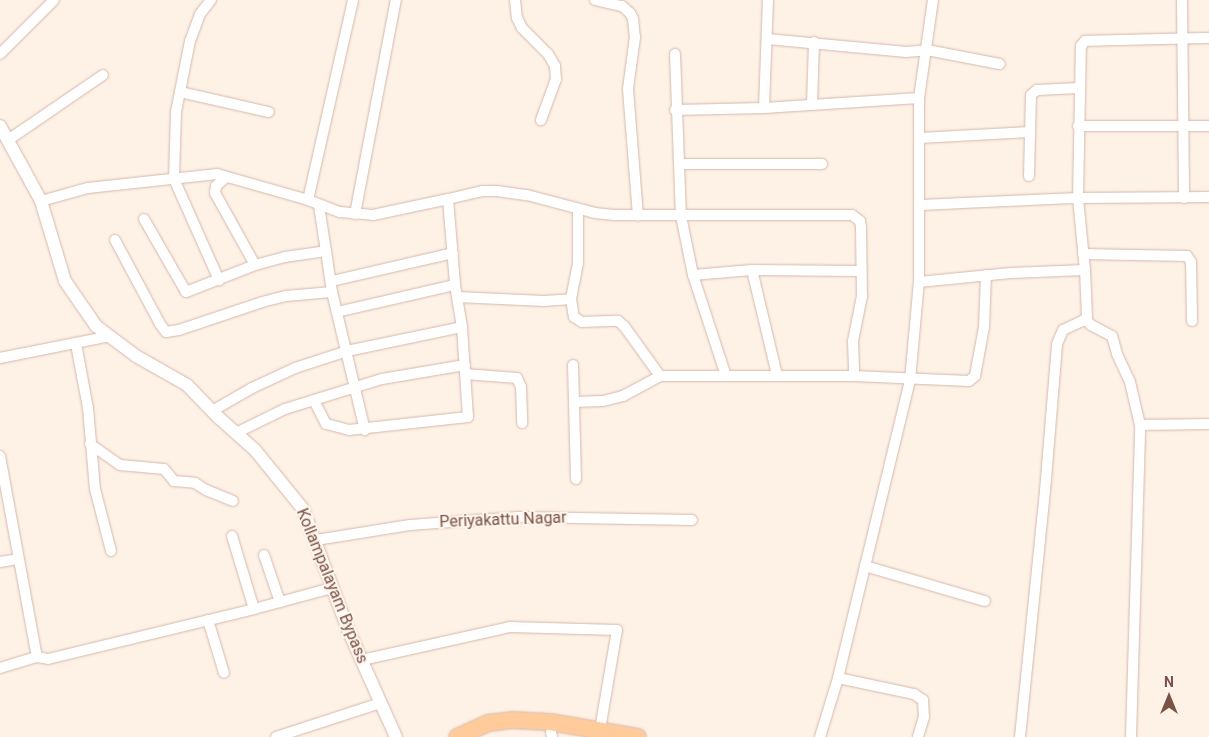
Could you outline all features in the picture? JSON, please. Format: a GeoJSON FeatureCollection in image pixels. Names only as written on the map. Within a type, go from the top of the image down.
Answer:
{"type":"FeatureCollection","features":[{"type":"Feature","properties":{"kind":"main road"},"geometry":{"type":"LineString","coordinates":[[458,737],[488,724],[512,720],[550,722],[600,729],[638,737]]}},
{"type":"Feature","properties":{"kind":"main road"},"geometry":{"type":"LineString","coordinates":[[482,737],[501,731],[581,737]]}},
{"type":"Feature","properties":{"kind":"street"},"geometry":{"type":"LineString","coordinates":[[0,54],[54,0]]}},
{"type":"Feature","properties":{"kind":"street"},"geometry":{"type":"LineString","coordinates":[[212,0],[194,26],[175,123],[174,179],[219,280]]}},
{"type":"Feature","properties":{"kind":"street"},"geometry":{"type":"LineString","coordinates":[[308,200],[353,0]]}},
{"type":"Feature","properties":{"kind":"street"},"geometry":{"type":"LineString","coordinates":[[355,214],[396,0]]}},
{"type":"Feature","properties":{"kind":"street"},"geometry":{"type":"LineString","coordinates":[[515,0],[517,18],[522,28],[548,54],[555,66],[556,78],[541,120]]}},
{"type":"Feature","properties":{"kind":"street"},"geometry":{"type":"LineString","coordinates":[[595,0],[622,6],[630,13],[633,19],[635,37],[628,89],[638,216]]}},
{"type":"Feature","properties":{"kind":"street"},"geometry":{"type":"LineString","coordinates":[[764,108],[768,0]]}},
{"type":"Feature","properties":{"kind":"street"},"geometry":{"type":"LineString","coordinates":[[820,737],[838,678],[910,380],[919,282],[921,205],[918,98],[927,50],[933,0]]}},
{"type":"Feature","properties":{"kind":"street"},"geometry":{"type":"LineString","coordinates":[[1182,0],[1184,198]]}},
{"type":"Feature","properties":{"kind":"street"},"geometry":{"type":"LineString","coordinates":[[1131,737],[1140,425],[1130,382],[1117,354],[1112,336],[1091,325],[1085,319],[1085,270],[1078,198],[1080,49],[1083,42],[1209,38]]}},
{"type":"Feature","properties":{"kind":"street"},"geometry":{"type":"LineString","coordinates":[[767,39],[906,52],[927,50],[1000,64]]}},
{"type":"Feature","properties":{"kind":"street"},"geometry":{"type":"LineString","coordinates":[[812,105],[814,42]]}},
{"type":"Feature","properties":{"kind":"street"},"geometry":{"type":"LineString","coordinates":[[675,54],[675,110],[680,164],[681,216],[693,275],[726,376]]}},
{"type":"Feature","properties":{"kind":"street"},"geometry":{"type":"LineString","coordinates":[[8,140],[103,75]]}},
{"type":"Feature","properties":{"kind":"street"},"geometry":{"type":"LineString","coordinates":[[1029,176],[1030,100],[1033,92],[1079,88]]}},
{"type":"Feature","properties":{"kind":"street"},"geometry":{"type":"LineString","coordinates":[[180,92],[269,112]]}},
{"type":"Feature","properties":{"kind":"street"},"geometry":{"type":"LineString","coordinates":[[675,110],[764,108],[918,98]]}},
{"type":"Feature","properties":{"kind":"street","name":"Kollampalayam Bypass"},"geometry":{"type":"LineString","coordinates":[[0,126],[41,201],[65,281],[96,326],[136,356],[187,385],[212,411],[255,450],[304,509],[332,588],[396,737]]}},
{"type":"Feature","properties":{"kind":"street"},"geometry":{"type":"LineString","coordinates":[[1078,126],[1184,128],[1209,126]]}},
{"type":"Feature","properties":{"kind":"street"},"geometry":{"type":"LineString","coordinates":[[920,138],[1030,132]]}},
{"type":"Feature","properties":{"kind":"street"},"geometry":{"type":"LineString","coordinates":[[680,164],[822,164]]}},
{"type":"Feature","properties":{"kind":"street"},"geometry":{"type":"LineString","coordinates":[[41,201],[88,188],[217,174],[308,200],[319,206],[355,214],[372,215],[482,191],[497,191],[527,195],[595,213],[638,216],[823,213],[852,215],[860,221],[861,227],[860,271],[862,296],[853,341],[854,376]]}},
{"type":"Feature","properties":{"kind":"street"},"geometry":{"type":"LineString","coordinates":[[226,177],[216,186],[215,193],[255,265]]}},
{"type":"Feature","properties":{"kind":"street"},"geometry":{"type":"LineString","coordinates":[[921,205],[1078,198],[1209,197]]}},
{"type":"Feature","properties":{"kind":"street"},"geometry":{"type":"LineString","coordinates":[[314,400],[326,424],[338,429],[365,430],[468,417],[462,327],[455,285],[448,199]]}},
{"type":"Feature","properties":{"kind":"street"},"geometry":{"type":"LineString","coordinates":[[319,206],[332,281],[332,292],[365,430]]}},
{"type":"Feature","properties":{"kind":"street"},"geometry":{"type":"LineString","coordinates":[[578,209],[578,263],[570,299],[572,313],[577,320],[589,322],[614,320],[624,326],[660,376]]}},
{"type":"Feature","properties":{"kind":"street"},"geometry":{"type":"LineString","coordinates":[[144,219],[186,292],[255,265],[285,257],[326,251]]}},
{"type":"Feature","properties":{"kind":"street"},"geometry":{"type":"LineString","coordinates":[[115,240],[166,332],[179,330],[262,302],[286,296],[332,292]]}},
{"type":"Feature","properties":{"kind":"street"},"geometry":{"type":"LineString","coordinates":[[332,281],[453,253]]}},
{"type":"Feature","properties":{"kind":"street"},"geometry":{"type":"LineString","coordinates":[[1084,254],[1187,256],[1191,262],[1192,322]]}},
{"type":"Feature","properties":{"kind":"street"},"geometry":{"type":"LineString","coordinates":[[693,275],[752,270],[860,271]]}},
{"type":"Feature","properties":{"kind":"street"},"geometry":{"type":"LineString","coordinates":[[752,270],[777,375]]}},
{"type":"Feature","properties":{"kind":"street"},"geometry":{"type":"LineString","coordinates":[[919,282],[986,275],[1085,270]]}},
{"type":"Feature","properties":{"kind":"street"},"geometry":{"type":"LineString","coordinates":[[574,402],[603,401],[623,396],[660,376],[854,376],[966,382],[973,378],[984,327],[986,275]]}},
{"type":"Feature","properties":{"kind":"street"},"geometry":{"type":"LineString","coordinates":[[337,312],[455,285]]}},
{"type":"Feature","properties":{"kind":"street"},"geometry":{"type":"LineString","coordinates":[[457,297],[570,299]]}},
{"type":"Feature","properties":{"kind":"street"},"geometry":{"type":"LineString","coordinates":[[1020,737],[1045,491],[1057,344],[1063,330],[1085,319]]}},
{"type":"Feature","properties":{"kind":"street"},"geometry":{"type":"LineString","coordinates":[[212,411],[252,388],[295,368],[347,351],[462,327]]}},
{"type":"Feature","properties":{"kind":"street"},"geometry":{"type":"LineString","coordinates":[[0,358],[110,336]]}},
{"type":"Feature","properties":{"kind":"street"},"geometry":{"type":"LineString","coordinates":[[76,344],[88,408],[95,489],[111,550]]}},
{"type":"Feature","properties":{"kind":"street"},"geometry":{"type":"LineString","coordinates":[[572,365],[576,480]]}},
{"type":"Feature","properties":{"kind":"street"},"geometry":{"type":"LineString","coordinates":[[236,433],[286,409],[382,378],[465,370],[517,378],[520,387],[522,423]]}},
{"type":"Feature","properties":{"kind":"street"},"geometry":{"type":"LineString","coordinates":[[1140,425],[1209,424]]}},
{"type":"Feature","properties":{"kind":"street"},"geometry":{"type":"LineString","coordinates":[[90,444],[120,465],[164,469],[174,481],[195,483],[206,490],[233,501]]}},
{"type":"Feature","properties":{"kind":"street"},"geometry":{"type":"LineString","coordinates":[[0,456],[37,657]]}},
{"type":"Feature","properties":{"kind":"street","name":"Periyakattu Nagar"},"geometry":{"type":"LineString","coordinates":[[316,540],[410,525],[519,517],[692,520]]}},
{"type":"Feature","properties":{"kind":"street"},"geometry":{"type":"LineString","coordinates":[[232,536],[254,609]]}},
{"type":"Feature","properties":{"kind":"street"},"geometry":{"type":"LineString","coordinates":[[264,556],[280,602]]}},
{"type":"Feature","properties":{"kind":"street"},"geometry":{"type":"LineString","coordinates":[[0,562],[18,559]]}},
{"type":"Feature","properties":{"kind":"street"},"geometry":{"type":"LineString","coordinates":[[865,566],[984,601]]}},
{"type":"Feature","properties":{"kind":"street"},"geometry":{"type":"LineString","coordinates":[[0,668],[37,657],[48,659],[332,588]]}},
{"type":"Feature","properties":{"kind":"street"},"geometry":{"type":"LineString","coordinates":[[208,620],[224,673]]}},
{"type":"Feature","properties":{"kind":"street"},"geometry":{"type":"LineString","coordinates":[[362,660],[510,627],[617,630],[600,729]]}},
{"type":"Feature","properties":{"kind":"street"},"geometry":{"type":"LineString","coordinates":[[838,678],[914,694],[923,700],[924,717],[918,737]]}},
{"type":"Feature","properties":{"kind":"street"},"geometry":{"type":"LineString","coordinates":[[276,737],[380,703]]}}]}
